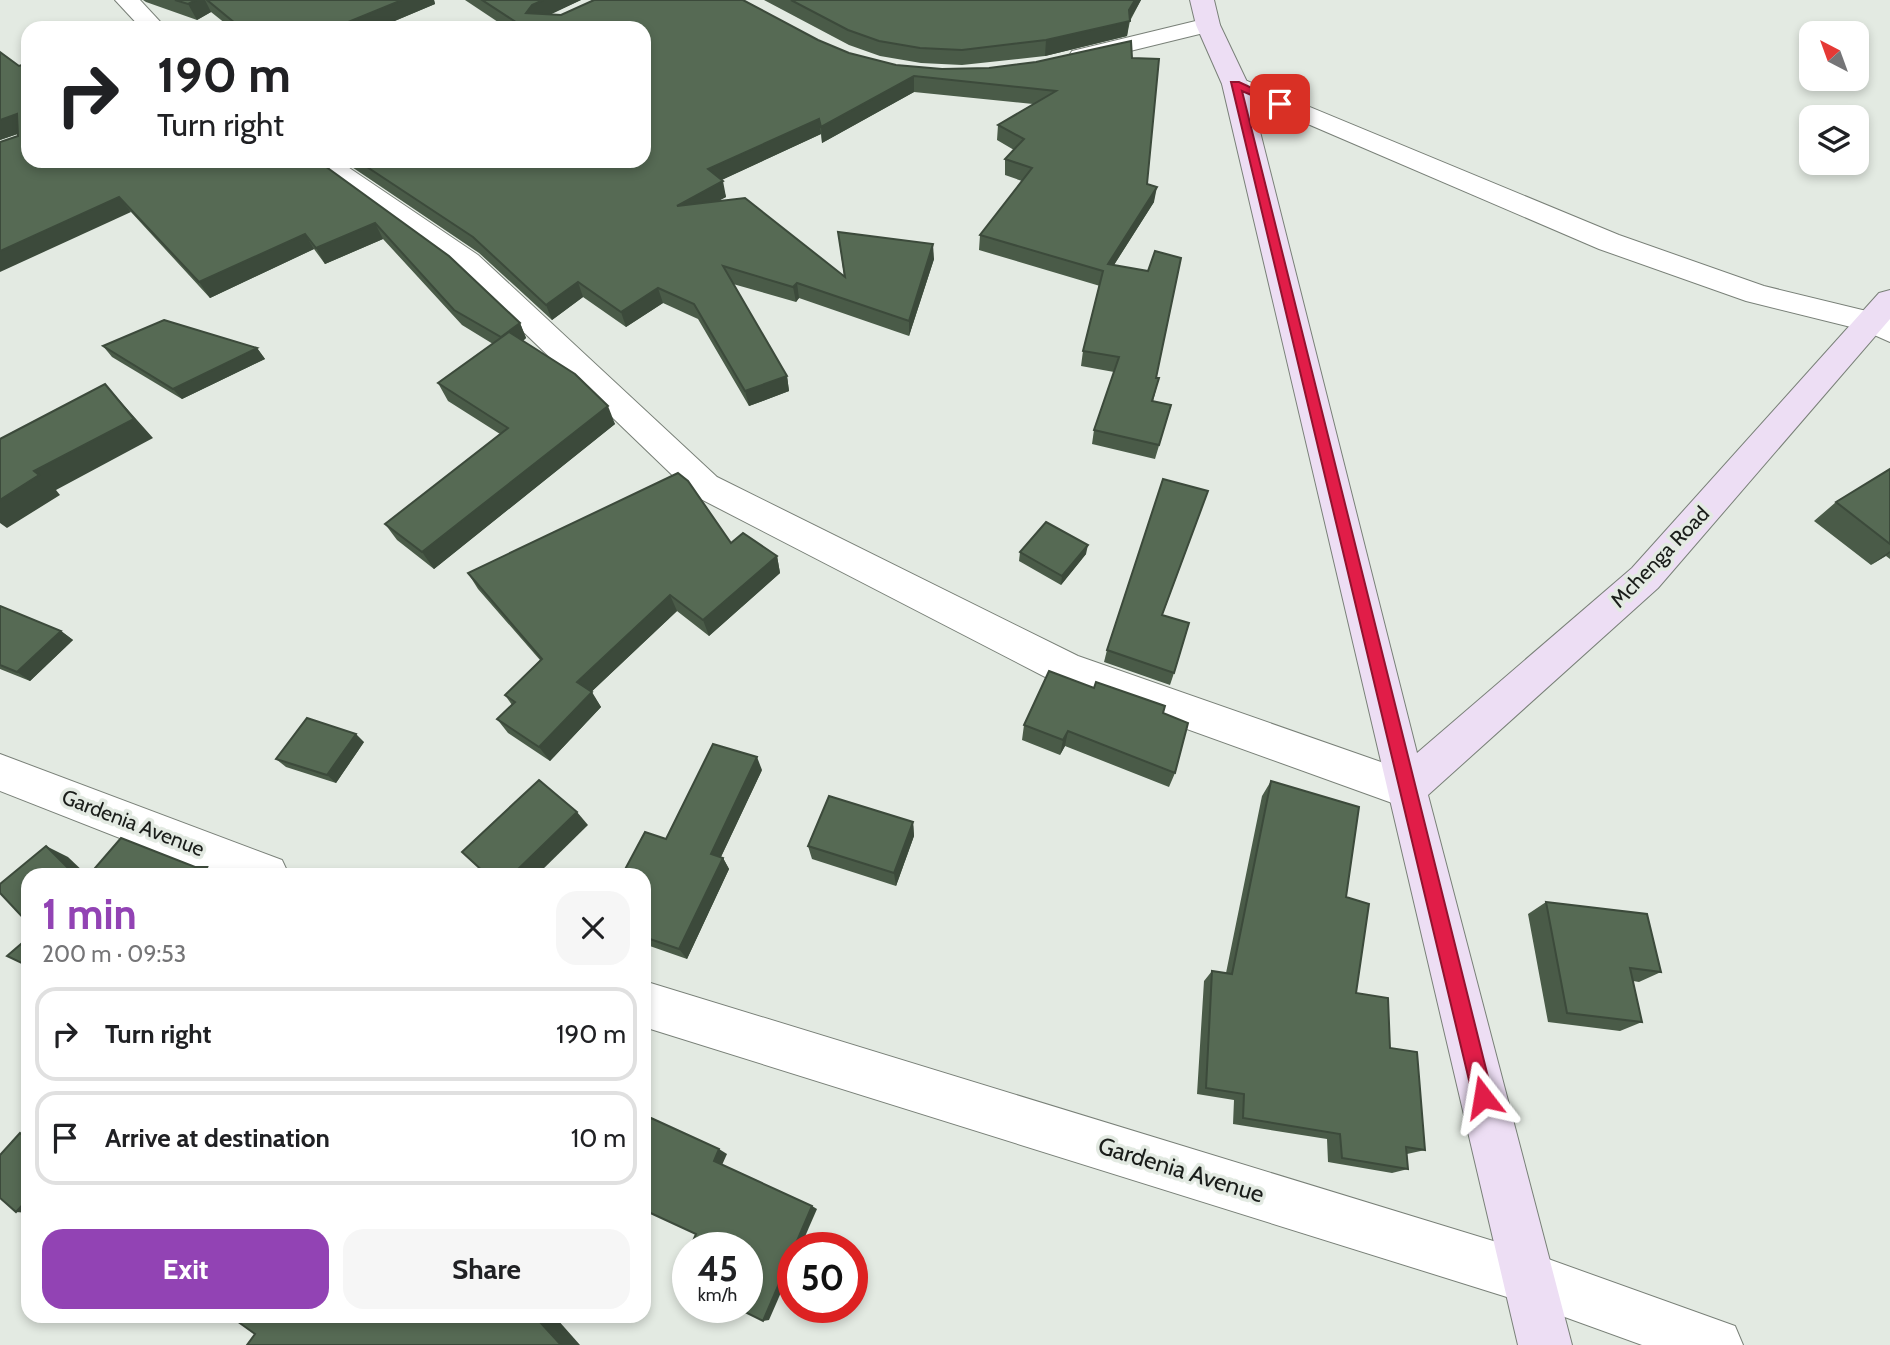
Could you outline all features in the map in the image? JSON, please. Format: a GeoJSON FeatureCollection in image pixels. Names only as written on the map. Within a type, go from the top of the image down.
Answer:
{"type":"FeatureCollection","features":[{"type":"Feature","properties":{"kind":"main road"},"geometry":{"type":"LineString","coordinates":[[1205,13],[1235,84],[1406,789],[1545,1345]]}},
{"type":"Feature","properties":{"kind":"main road","name":"Mchenga Road"},"geometry":{"type":"LineString","coordinates":[[1406,789],[1645,578],[1884,317]]}},
{"type":"Feature","properties":{"kind":"street"},"geometry":{"type":"LineString","coordinates":[[127,0],[147,21]]}},
{"type":"Feature","properties":{"kind":"street"},"geometry":{"type":"LineString","coordinates":[[1058,61],[1205,13]]}},
{"type":"Feature","properties":{"kind":"street"},"geometry":{"type":"LineString","coordinates":[[1235,84],[1609,242],[1757,294],[1884,317]]}},
{"type":"Feature","properties":{"kind":"street"},"geometry":{"type":"LineString","coordinates":[[331,168],[468,262],[705,486],[1065,668],[1406,789]]}},
{"type":"Feature","properties":{"kind":"street","name":"Gardenia Avenue"},"geometry":{"type":"LineString","coordinates":[[0,772],[249,868]]}},
{"type":"Feature","properties":{"kind":"street","name":"Gardenia Avenue"},"geometry":{"type":"LineString","coordinates":[[651,1006],[1526,1277],[1716,1345]]}},
{"type":"Feature","properties":{"kind":"building"},"geometry":{"type":"Polygon","coordinates":[[[175,0],[196,0],[188,4],[175,0]]]}},
{"type":"Feature","properties":{"kind":"building"},"geometry":{"type":"Polygon","coordinates":[[[207,0],[402,0],[350,21],[232,21],[207,0]]]}},
{"type":"Feature","properties":{"kind":"building"},"geometry":{"type":"Polygon","coordinates":[[[482,0],[543,0],[532,5],[526,13],[561,15],[594,0],[743,0],[818,40],[849,53],[896,65],[942,69],[989,68],[1036,62],[1131,41],[1132,58],[1159,59],[1147,184],[1157,187],[1108,264],[1148,271],[1155,251],[1181,258],[1156,378],[1159,378],[1152,401],[1171,405],[1159,445],[1094,430],[1119,357],[1083,351],[1103,271],[980,235],[1032,168],[1005,159],[1024,139],[998,125],[1056,91],[914,76],[821,127],[819,119],[708,169],[723,181],[677,206],[745,198],[845,277],[838,232],[933,244],[909,321],[797,283],[793,287],[723,266],[787,376],[745,391],[694,304],[658,288],[621,312],[578,282],[546,305],[473,237],[369,168],[651,168],[651,21],[514,21],[482,0]]]}},
{"type":"Feature","properties":{"kind":"building"},"geometry":{"type":"Polygon","coordinates":[[[791,0],[1135,0],[1129,10],[1130,21],[1046,40],[962,50],[920,48],[879,41],[848,30],[791,0]]]}},
{"type":"Feature","properties":{"kind":"building"},"geometry":{"type":"Polygon","coordinates":[[[0,52],[21,65],[21,168],[328,168],[449,256],[520,323],[501,337],[454,310],[375,223],[316,248],[305,234],[199,282],[119,197],[0,251],[0,142],[18,136],[17,114],[0,120],[0,52]]]}},
{"type":"Feature","properties":{"kind":"building"},"geometry":{"type":"Polygon","coordinates":[[[164,320],[257,348],[173,389],[103,346],[164,320]]]}},
{"type":"Feature","properties":{"kind":"building"},"geometry":{"type":"Polygon","coordinates":[[[509,332],[575,374],[608,406],[422,552],[385,524],[508,428],[438,383],[509,332]]]}},
{"type":"Feature","properties":{"kind":"building"},"geometry":{"type":"Polygon","coordinates":[[[105,384],[134,419],[34,471],[39,475],[0,500],[0,439],[105,384]]]}},
{"type":"Feature","properties":{"kind":"building"},"geometry":{"type":"Polygon","coordinates":[[[1890,469],[1890,544],[1836,502],[1890,469]]]}},
{"type":"Feature","properties":{"kind":"building"},"geometry":{"type":"Polygon","coordinates":[[[678,473],[688,481],[731,543],[743,533],[777,556],[703,620],[670,595],[577,682],[592,692],[539,747],[497,719],[515,702],[505,695],[542,659],[468,573],[678,473]]]}},
{"type":"Feature","properties":{"kind":"building"},"geometry":{"type":"Polygon","coordinates":[[[1163,479],[1208,491],[1162,615],[1189,623],[1174,673],[1107,650],[1163,479]]]}},
{"type":"Feature","properties":{"kind":"building"},"geometry":{"type":"Polygon","coordinates":[[[1046,522],[1088,545],[1062,576],[1020,552],[1046,522]]]}},
{"type":"Feature","properties":{"kind":"building"},"geometry":{"type":"Polygon","coordinates":[[[0,606],[61,631],[17,672],[0,665],[0,606]]]}},
{"type":"Feature","properties":{"kind":"building"},"geometry":{"type":"Polygon","coordinates":[[[1049,671],[1094,688],[1096,682],[1165,706],[1163,713],[1188,723],[1175,773],[1068,731],[1063,740],[1024,725],[1049,671]]]}},
{"type":"Feature","properties":{"kind":"building"},"geometry":{"type":"Polygon","coordinates":[[[307,718],[356,734],[327,775],[276,759],[307,718]]]}},
{"type":"Feature","properties":{"kind":"building"},"geometry":{"type":"Polygon","coordinates":[[[713,744],[757,757],[711,854],[723,858],[679,949],[651,939],[651,868],[626,868],[645,832],[666,839],[713,744]]]}},
{"type":"Feature","properties":{"kind":"building"},"geometry":{"type":"Polygon","coordinates":[[[539,780],[577,812],[519,868],[479,868],[462,852],[539,780]]]}},
{"type":"Feature","properties":{"kind":"building"},"geometry":{"type":"Polygon","coordinates":[[[1271,781],[1359,807],[1346,897],[1369,904],[1356,993],[1388,998],[1390,1048],[1417,1052],[1425,1150],[1406,1147],[1408,1169],[1342,1158],[1340,1134],[1243,1118],[1244,1094],[1206,1088],[1212,971],[1232,974],[1271,781]]]}},
{"type":"Feature","properties":{"kind":"building"},"geometry":{"type":"Polygon","coordinates":[[[829,796],[913,822],[894,873],[808,846],[829,796]]]}},
{"type":"Feature","properties":{"kind":"building"},"geometry":{"type":"Polygon","coordinates":[[[121,838],[195,867],[207,867],[206,868],[95,868],[121,838]]]}},
{"type":"Feature","properties":{"kind":"building"},"geometry":{"type":"Polygon","coordinates":[[[46,846],[68,868],[21,868],[21,916],[0,893],[0,884],[46,846]]]}},
{"type":"Feature","properties":{"kind":"building"},"geometry":{"type":"Polygon","coordinates":[[[1546,902],[1647,914],[1661,972],[1630,968],[1642,1022],[1567,1013],[1546,902]]]}},
{"type":"Feature","properties":{"kind":"building"},"geometry":{"type":"Polygon","coordinates":[[[21,944],[21,963],[7,956],[21,944]]]}},
{"type":"Feature","properties":{"kind":"building"},"geometry":{"type":"Polygon","coordinates":[[[651,1118],[719,1149],[714,1161],[812,1206],[801,1232],[777,1232],[777,1288],[763,1321],[763,1232],[692,1232],[651,1213],[651,1118]]]}},
{"type":"Feature","properties":{"kind":"building"},"geometry":{"type":"Polygon","coordinates":[[[21,1134],[21,1207],[16,1212],[0,1198],[0,1155],[21,1134]]]}},
{"type":"Feature","properties":{"kind":"building"},"geometry":{"type":"Polygon","coordinates":[[[240,1323],[541,1323],[561,1345],[247,1345],[255,1334],[240,1323]]]}},
{"type":"Feature","properties":{"kind":"route"},"geometry":{"type":"LineString","coordinates":[[1280,104],[1235,84],[1483,1097]]}}]}
